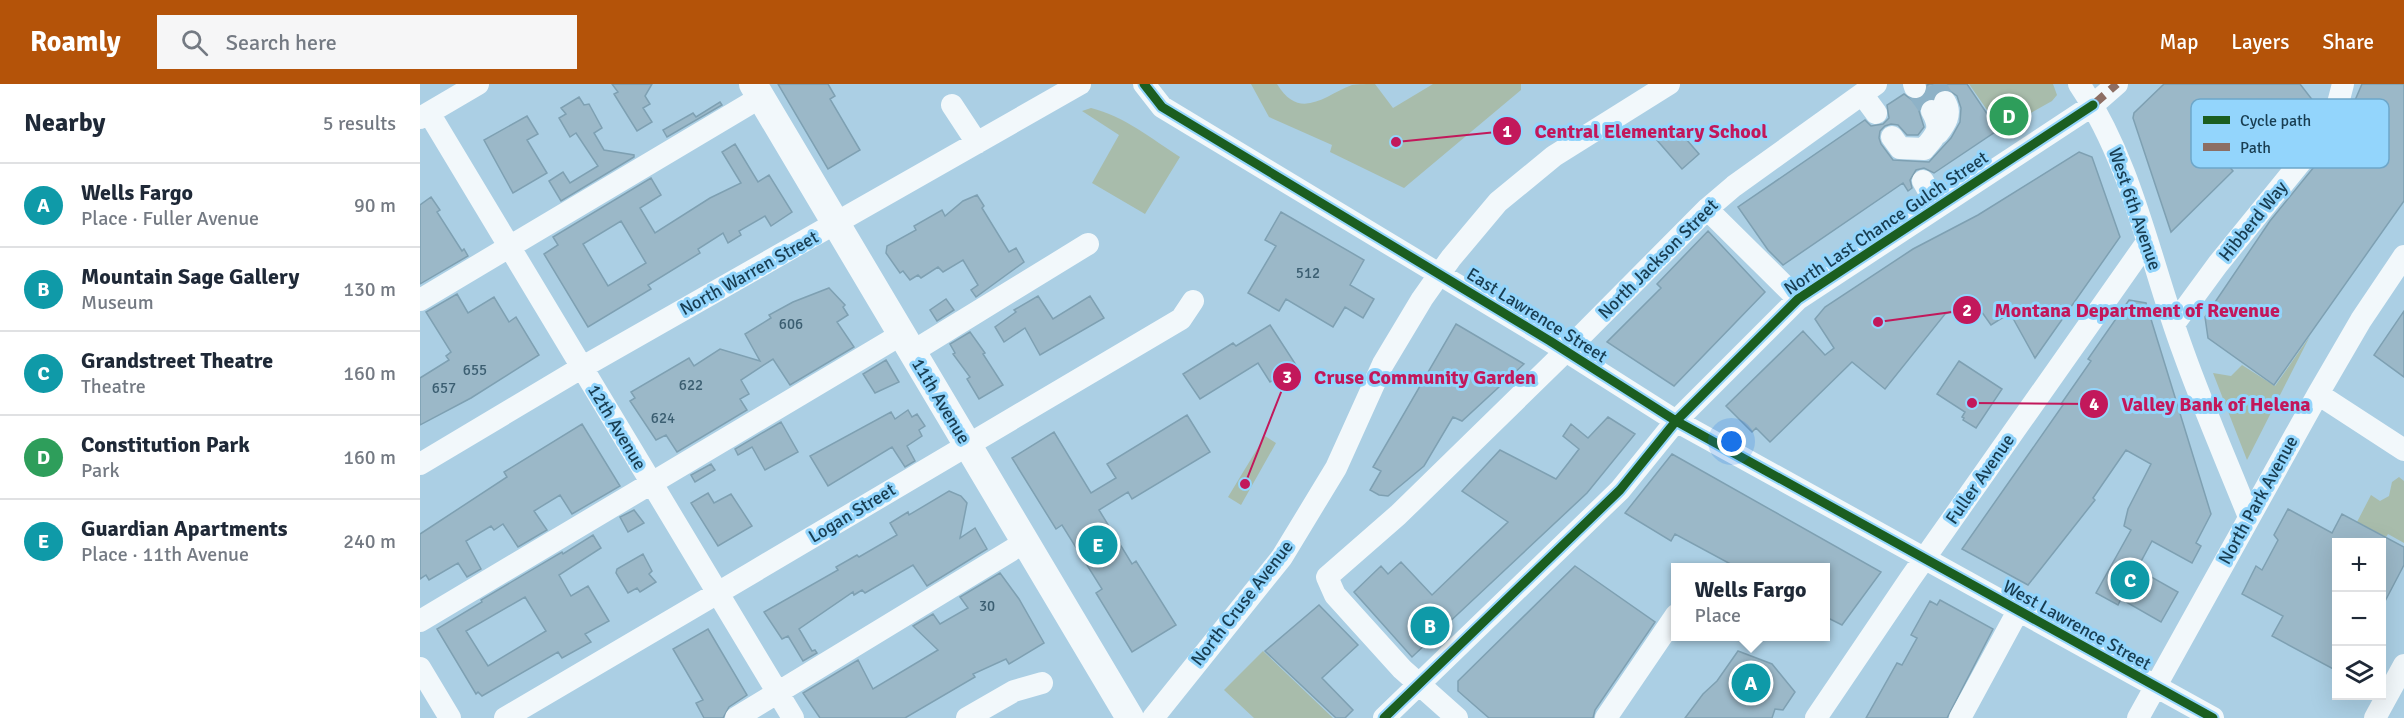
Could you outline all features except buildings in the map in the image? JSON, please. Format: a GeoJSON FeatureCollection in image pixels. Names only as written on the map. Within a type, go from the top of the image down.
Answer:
{"type":"FeatureCollection","features":[{"type":"Feature","properties":{"kind":"main road","name":"11th Avenue"},"geometry":{"type":"LineString","coordinates":[[757,91],[1130,718]]}},
{"type":"Feature","properties":{"kind":"street"},"geometry":{"type":"LineString","coordinates":[[424,116],[478,84]]}},
{"type":"Feature","properties":{"kind":"street","name":"North Warren Street"},"geometry":{"type":"LineString","coordinates":[[420,464],[581,368],[1080,84]]}},
{"type":"Feature","properties":{"kind":"street","name":"East Lawrence Street"},"geometry":{"type":"LineString","coordinates":[[1144,84],[1162,107],[1566,351],[1676,421],[1924,559]]}},
{"type":"Feature","properties":{"kind":"street","name":"North Cruse Avenue"},"geometry":{"type":"LineString","coordinates":[[1153,718],[1282,556],[1336,468],[1383,364],[1439,274],[1498,202],[1554,156],[1669,84]]}},
{"type":"Feature","properties":{"kind":"street","name":"West 6th Avenue"},"geometry":{"type":"LineString","coordinates":[[2079,84],[2093,105],[2122,169],[2174,324],[2249,517]]}},
{"type":"Feature","properties":{"kind":"street","name":"North Last Chance Gulch Street"},"geometry":{"type":"LineString","coordinates":[[1384,718],[1620,490],[1676,421],[1798,299],[2093,105],[2116,84]]}},
{"type":"Feature","properties":{"kind":"street","name":"Hibberd Way"},"geometry":{"type":"LineString","coordinates":[[2339,99],[2343,84]]}},
{"type":"Feature","properties":{"kind":"street"},"geometry":{"type":"LineString","coordinates":[[1869,89],[1876,113]]}},
{"type":"Feature","properties":{"kind":"street","name":"North Jackson Street"},"geometry":{"type":"LineString","coordinates":[[1419,685],[1335,595],[1327,577],[1398,515],[1707,209],[1734,186],[1869,89]]}},
{"type":"Feature","properties":{"kind":"street"},"geometry":{"type":"LineString","coordinates":[[420,300],[509,247],[757,91]]}},
{"type":"Feature","properties":{"kind":"street"},"geometry":{"type":"LineString","coordinates":[[952,105],[977,143]]}},
{"type":"Feature","properties":{"kind":"street"},"geometry":{"type":"LineString","coordinates":[[1892,137],[1900,148],[1924,149],[1943,113]]}},
{"type":"Feature","properties":{"kind":"street","name":"12th Avenue"},"geometry":{"type":"LineString","coordinates":[[424,116],[442,135],[793,718]]}},
{"type":"Feature","properties":{"kind":"street","name":"Hibberd Way"},"geometry":{"type":"LineString","coordinates":[[2174,324],[2225,255],[2296,168]]}},
{"type":"Feature","properties":{"kind":"street"},"geometry":{"type":"LineString","coordinates":[[1923,181],[1937,206]]}},
{"type":"Feature","properties":{"kind":"street"},"geometry":{"type":"LineString","coordinates":[[1707,209],[1798,299]]}},
{"type":"Feature","properties":{"kind":"street","name":"Fuller Avenue"},"geometry":{"type":"LineString","coordinates":[[1816,718],[1924,559],[2147,242]]}},
{"type":"Feature","properties":{"kind":"street"},"geometry":{"type":"LineString","coordinates":[[420,621],[651,483],[1088,244]]}},
{"type":"Feature","properties":{"kind":"street","name":"North Park Avenue"},"geometry":{"type":"LineString","coordinates":[[2138,718],[2318,394],[2361,320],[2404,256]]}},
{"type":"Feature","properties":{"kind":"street","name":"Logan Street"},"geometry":{"type":"LineString","coordinates":[[505,718],[1181,319],[1193,301]]}},
{"type":"Feature","properties":{"kind":"street"},"geometry":{"type":"LineString","coordinates":[[2318,394],[2404,450]]}},
{"type":"Feature","properties":{"kind":"street"},"geometry":{"type":"LineString","coordinates":[[736,718],[1025,542]]}},
{"type":"Feature","properties":{"kind":"street","name":"West Lawrence Street"},"geometry":{"type":"LineString","coordinates":[[1924,559],[2213,718]]}},
{"type":"Feature","properties":{"kind":"street"},"geometry":{"type":"LineString","coordinates":[[1960,718],[2018,611]]}},
{"type":"Feature","properties":{"kind":"street"},"geometry":{"type":"LineString","coordinates":[[1606,718],[1671,622]]}},
{"type":"Feature","properties":{"kind":"street"},"geometry":{"type":"LineString","coordinates":[[2375,718],[2404,665]]}},
{"type":"Feature","properties":{"kind":"street"},"geometry":{"type":"LineString","coordinates":[[420,668],[450,718]]}},
{"type":"Feature","properties":{"kind":"street"},"geometry":{"type":"LineString","coordinates":[[967,718],[1014,691],[1042,683]]}},
{"type":"Feature","properties":{"kind":"street"},"geometry":{"type":"LineString","coordinates":[[1419,685],[1457,718]]}},
{"type":"Feature","properties":{"kind":"green space"},"geometry":{"type":"Polygon","coordinates":[[[1251,84],[1277,84],[1295,102],[1304,104],[1322,99],[1352,85],[1375,84],[1393,108],[1433,84],[1521,84],[1521,90],[1404,188],[1330,152],[1332,145],[1269,117],[1251,84]]]}},
{"type":"Feature","properties":{"kind":"green space"},"geometry":{"type":"Polygon","coordinates":[[[1969,84],[2053,84],[2057,95],[2052,101],[2001,130],[1969,84]]]}},
{"type":"Feature","properties":{"kind":"green space"},"geometry":{"type":"Polygon","coordinates":[[[1091,108],[1126,122],[1180,157],[1145,214],[1092,183],[1119,135],[1082,111],[1091,108]]]}},
{"type":"Feature","properties":{"kind":"green space"},"geometry":{"type":"Polygon","coordinates":[[[2310,336],[2247,460],[2213,373],[2231,376],[2242,365],[2275,386],[2310,336]]]}},
{"type":"Feature","properties":{"kind":"green space"},"geometry":{"type":"Polygon","coordinates":[[[1265,436],[1276,443],[1241,505],[1228,497],[1265,436]]]}},
{"type":"Feature","properties":{"kind":"green space"},"geometry":{"type":"Polygon","coordinates":[[[2399,477],[2404,481],[2404,543],[2388,534],[2386,537],[2357,522],[2371,495],[2380,501],[2389,496],[2392,482],[2399,477]]]}},
{"type":"Feature","properties":{"kind":"green space"},"geometry":{"type":"Polygon","coordinates":[[[1263,651],[1333,718],[1254,718],[1224,690],[1263,651]]]}},
{"type":"Feature","properties":{"kind":"tunnel"},"geometry":{"type":"LineString","coordinates":[[1934,84],[1945,102]]}},
{"type":"Feature","properties":{"kind":"tunnel"},"geometry":{"type":"LineString","coordinates":[[1915,87],[1932,111]]}},
{"type":"Feature","properties":{"kind":"marked path"},"geometry":{"type":"LineString","coordinates":[[2093,105],[2117,84]]}},
{"type":"Feature","properties":{"kind":"cycle path"},"geometry":{"type":"LineString","coordinates":[[1144,84],[1162,107],[1550,341],[1676,421],[2213,718]]}},
{"type":"Feature","properties":{"kind":"cycle path"},"geometry":{"type":"LineString","coordinates":[[1384,718],[1620,490],[1676,421],[1798,299],[2093,105]]}},
{"type":"Feature","properties":{"kind":"place","name":"Constitution Park"},"geometry":{"type":"Point","coordinates":[2009,116]}},
{"type":"Feature","properties":{"kind":"place","name":"Central Elementary School"},"geometry":{"type":"Point","coordinates":[1396,142]}},
{"type":"Feature","properties":{"kind":"place","name":"Montana Department of Revenue"},"geometry":{"type":"Point","coordinates":[1878,322]}},
{"type":"Feature","properties":{"kind":"place","name":"Valley Bank of Helena"},"geometry":{"type":"Point","coordinates":[1972,403]}},
{"type":"Feature","properties":{"kind":"place","name":"Cruse Community Garden"},"geometry":{"type":"Point","coordinates":[1245,484]}},
{"type":"Feature","properties":{"kind":"place","name":"Guardian Apartments"},"geometry":{"type":"Point","coordinates":[1098,545]}},
{"type":"Feature","properties":{"kind":"place","name":"Grandstreet Theatre"},"geometry":{"type":"Point","coordinates":[2130,580]}},
{"type":"Feature","properties":{"kind":"place","name":"Mountain Sage Gallery"},"geometry":{"type":"Point","coordinates":[1430,626]}},
{"type":"Feature","properties":{"kind":"place","name":"Wells Fargo"},"geometry":{"type":"Point","coordinates":[1751,683]}}]}
